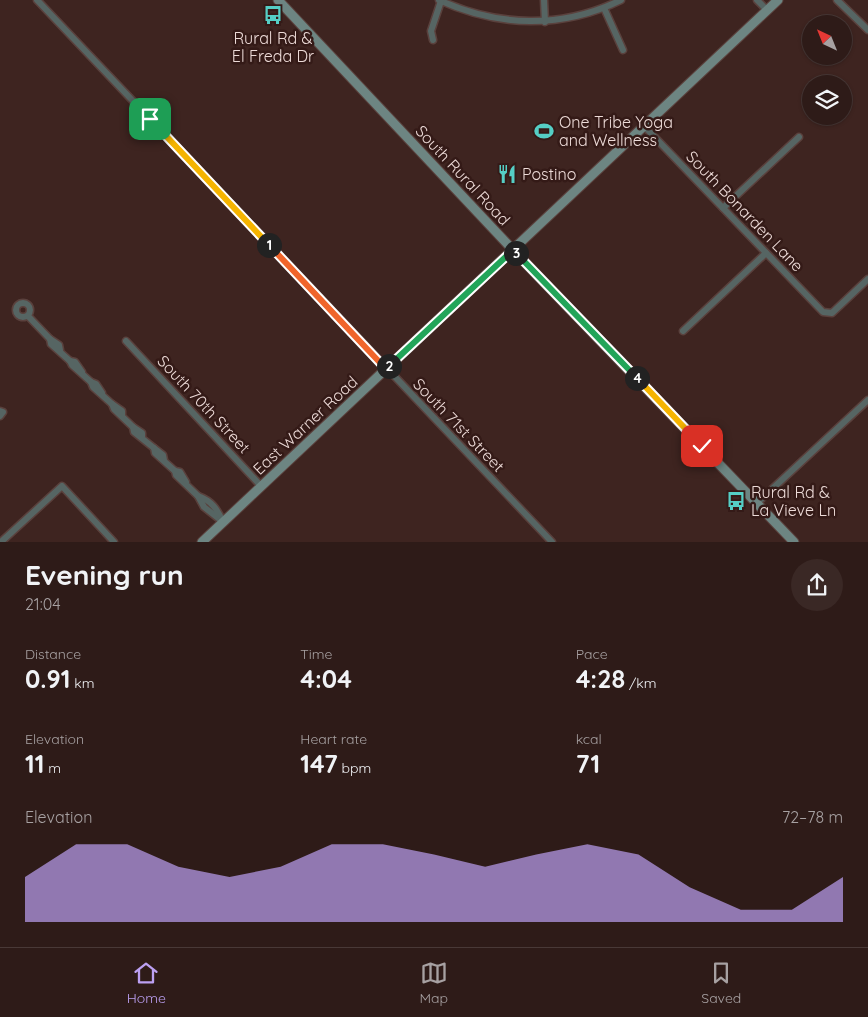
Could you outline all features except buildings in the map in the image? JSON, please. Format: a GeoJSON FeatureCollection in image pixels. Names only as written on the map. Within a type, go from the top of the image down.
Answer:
{"type":"FeatureCollection","features":[{"type":"Feature","properties":{"kind":"main road","name":"South Rural Road"},"geometry":{"type":"LineString","coordinates":[[278,0],[513,250],[794,542]]}},
{"type":"Feature","properties":{"kind":"main road","name":"East Warner Road"},"geometry":{"type":"LineString","coordinates":[[202,542],[778,0]]}},
{"type":"Feature","properties":{"kind":"street","name":"South 71st Street"},"geometry":{"type":"LineString","coordinates":[[37,0],[552,542]]}},
{"type":"Feature","properties":{"kind":"street"},"geometry":{"type":"LineString","coordinates":[[433,40],[431,31],[440,0],[466,12],[500,20],[545,22],[572,18],[604,8],[621,0]]}},
{"type":"Feature","properties":{"kind":"street"},"geometry":{"type":"LineString","coordinates":[[544,0],[545,22]]}},
{"type":"Feature","properties":{"kind":"street"},"geometry":{"type":"LineString","coordinates":[[757,0],[767,10]]}},
{"type":"Feature","properties":{"kind":"street"},"geometry":{"type":"LineString","coordinates":[[837,0],[868,30]]}},
{"type":"Feature","properties":{"kind":"street"},"geometry":{"type":"LineString","coordinates":[[604,8],[623,50]]}},
{"type":"Feature","properties":{"kind":"street","name":"South Bonarden Lane"},"geometry":{"type":"LineString","coordinates":[[644,126],[827,314],[832,313],[868,279]]}},
{"type":"Feature","properties":{"kind":"street"},"geometry":{"type":"LineString","coordinates":[[723,208],[799,137]]}},
{"type":"Feature","properties":{"kind":"street"},"geometry":{"type":"LineString","coordinates":[[683,331],[766,253]]}},
{"type":"Feature","properties":{"kind":"street"},"geometry":{"type":"LineString","coordinates":[[28,316],[50,339],[59,345],[60,350],[70,360],[76,362],[91,382],[96,384],[112,404],[122,411],[122,415],[133,427],[142,433],[142,437],[163,454],[164,460],[175,471],[180,472],[202,504],[223,522]]}},
{"type":"Feature","properties":{"kind":"street","name":"South 70th Street"},"geometry":{"type":"LineString","coordinates":[[126,341],[262,486]]}},
{"type":"Feature","properties":{"kind":"street"},"geometry":{"type":"LineString","coordinates":[[757,503],[868,400]]}},
{"type":"Feature","properties":{"kind":"street"},"geometry":{"type":"LineString","coordinates":[[2,542],[62,486],[114,542]]}},
{"type":"Feature","properties":{"kind":"place","name":"Rural Rd & El Freda Dr"},"geometry":{"type":"Point","coordinates":[273,15]}},
{"type":"Feature","properties":{"kind":"place","name":"One Tribe Yoga and Wellness"},"geometry":{"type":"Point","coordinates":[544,131]}},
{"type":"Feature","properties":{"kind":"place","name":"Postino"},"geometry":{"type":"Point","coordinates":[507,174]}},
{"type":"Feature","properties":{"kind":"place","name":"Rural Rd & La Vieve Ln"},"geometry":{"type":"Point","coordinates":[736,501]}},
{"type":"Feature","properties":{"kind":"route"},"geometry":{"type":"LineString","coordinates":[[150,119],[386,369],[513,250],[702,446]]}}]}
